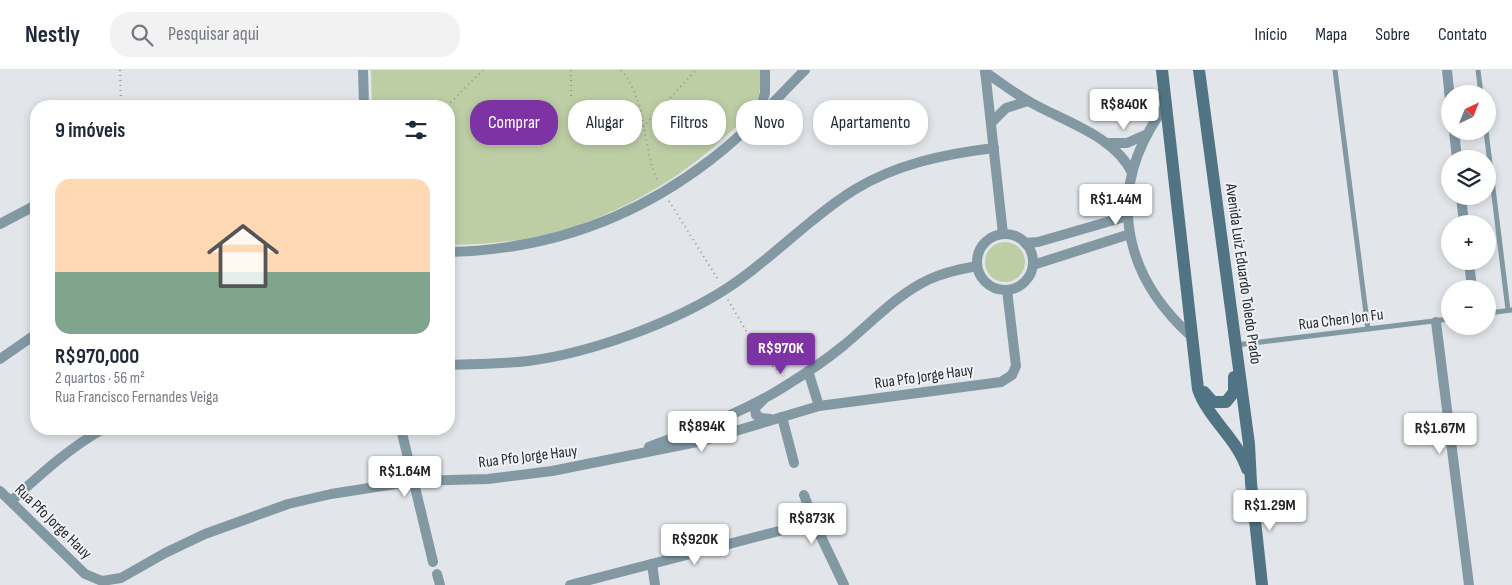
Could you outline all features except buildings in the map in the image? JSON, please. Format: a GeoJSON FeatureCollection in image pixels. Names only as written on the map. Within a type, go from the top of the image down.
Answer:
{"type":"FeatureCollection","features":[{"type":"Feature","properties":{"kind":"main road","name":"Avenida Luiz Eduardo Toledo Prado"},"geometry":{"type":"LineString","coordinates":[[1162,70],[1200,396],[1237,446],[1251,483]]}},
{"type":"Feature","properties":{"kind":"main road","name":"Avenida Luiz Eduardo Toledo Prado"},"geometry":{"type":"LineString","coordinates":[[1199,70],[1249,444],[1251,483],[1262,585]]}},
{"type":"Feature","properties":{"kind":"main road"},"geometry":{"type":"LineString","coordinates":[[1196,374],[1209,400],[1218,404],[1228,401],[1232,397],[1234,390],[1236,346]]}},
{"type":"Feature","properties":{"kind":"street"},"geometry":{"type":"LineString","coordinates":[[363,70],[364,100]]}},
{"type":"Feature","properties":{"kind":"street"},"geometry":{"type":"LineString","coordinates":[[763,100],[765,93],[765,70]]}},
{"type":"Feature","properties":{"kind":"street"},"geometry":{"type":"LineString","coordinates":[[775,100],[805,70]]}},
{"type":"Feature","properties":{"kind":"street"},"geometry":{"type":"LineString","coordinates":[[1446,70],[1448,85]]}},
{"type":"Feature","properties":{"kind":"street"},"geometry":{"type":"LineString","coordinates":[[985,71],[1028,101],[1106,142],[1119,152],[1132,173]]}},
{"type":"Feature","properties":{"kind":"street"},"geometry":{"type":"LineString","coordinates":[[985,71],[1003,234]]}},
{"type":"Feature","properties":{"kind":"street"},"geometry":{"type":"LineString","coordinates":[[991,124],[1006,108],[1028,101]]}},
{"type":"Feature","properties":{"kind":"street"},"geometry":{"type":"LineString","coordinates":[[1166,104],[1145,135],[1132,173],[1128,216],[1130,234],[1136,258],[1145,280],[1173,320],[1192,336]]}},
{"type":"Feature","properties":{"kind":"street"},"geometry":{"type":"LineString","coordinates":[[1106,142],[1127,144],[1145,135]]}},
{"type":"Feature","properties":{"kind":"street"},"geometry":{"type":"LineString","coordinates":[[455,251],[488,251],[549,240],[608,221],[664,193],[710,161],[736,137]]}},
{"type":"Feature","properties":{"kind":"street"},"geometry":{"type":"LineString","coordinates":[[455,365],[529,361],[598,346],[664,322],[727,288],[773,255],[816,218],[855,190],[900,167],[949,154],[994,148]]}},
{"type":"Feature","properties":{"kind":"street"},"geometry":{"type":"LineString","coordinates":[[0,224],[30,208]]}},
{"type":"Feature","properties":{"kind":"street"},"geometry":{"type":"LineString","coordinates":[[1025,243],[1038,242],[1128,216]]}},
{"type":"Feature","properties":{"kind":"street"},"geometry":{"type":"LineString","coordinates":[[1082,230],[1087,247]]}},
{"type":"Feature","properties":{"kind":"street"},"geometry":{"type":"LineString","coordinates":[[1003,234],[1011,235],[1025,243],[1030,249],[1033,265],[1028,279],[1022,285],[1007,290],[991,287],[980,274],[977,266],[979,251],[983,244],[1003,234]]}},
{"type":"Feature","properties":{"kind":"street"},"geometry":{"type":"LineString","coordinates":[[1033,265],[1130,234]]}},
{"type":"Feature","properties":{"kind":"street"},"geometry":{"type":"LineString","coordinates":[[1052,238],[1057,256]]}},
{"type":"Feature","properties":{"kind":"street"},"geometry":{"type":"LineString","coordinates":[[615,459],[691,431],[765,398],[842,347],[908,291],[929,279],[953,270],[977,266]]}},
{"type":"Feature","properties":{"kind":"street","name":"Rua Pfo Jorge Hauy"},"geometry":{"type":"LineString","coordinates":[[0,491],[85,574],[96,579],[110,580],[121,578],[205,534],[254,515],[331,494],[414,481],[488,479],[552,471],[702,441],[819,406],[1001,382],[1012,375],[1016,362],[1007,290]]}},
{"type":"Feature","properties":{"kind":"street"},"geometry":{"type":"LineString","coordinates":[[1436,322],[1469,585]]}},
{"type":"Feature","properties":{"kind":"street"},"geometry":{"type":"LineString","coordinates":[[0,359],[30,338]]}},
{"type":"Feature","properties":{"kind":"street"},"geometry":{"type":"LineString","coordinates":[[808,371],[819,406]]}},
{"type":"Feature","properties":{"kind":"street"},"geometry":{"type":"LineString","coordinates":[[765,398],[755,408],[756,415],[764,419],[782,418],[794,463]]}},
{"type":"Feature","properties":{"kind":"street"},"geometry":{"type":"LineString","coordinates":[[11,501],[46,470],[83,440],[92,435]]}},
{"type":"Feature","properties":{"kind":"street"},"geometry":{"type":"LineString","coordinates":[[402,435],[434,562]]}},
{"type":"Feature","properties":{"kind":"street"},"geometry":{"type":"LineString","coordinates":[[804,496],[814,522],[844,585]]}},
{"type":"Feature","properties":{"kind":"street"},"geometry":{"type":"LineString","coordinates":[[570,585],[814,522]]}},
{"type":"Feature","properties":{"kind":"street"},"geometry":{"type":"LineString","coordinates":[[652,564],[655,585]]}},
{"type":"Feature","properties":{"kind":"street"},"geometry":{"type":"LineString","coordinates":[[437,574],[440,585]]}},
{"type":"Feature","properties":{"kind":"lane"},"geometry":{"type":"LineString","coordinates":[[1335,70],[1368,329]]}},
{"type":"Feature","properties":{"kind":"lane"},"geometry":{"type":"LineString","coordinates":[[1478,70],[1480,85]]}},
{"type":"Feature","properties":{"kind":"lane"},"geometry":{"type":"LineString","coordinates":[[1487,140],[1510,310],[1496,311]]}},
{"type":"Feature","properties":{"kind":"lane","name":"Rua Chen Jon Fu"},"geometry":{"type":"LineString","coordinates":[[1236,346],[1441,321]]}},
{"type":"Feature","properties":{"kind":"path"},"geometry":{"type":"LineString","coordinates":[[120,70],[121,100]]}},
{"type":"Feature","properties":{"kind":"path"},"geometry":{"type":"LineString","coordinates":[[453,100],[482,70]]}},
{"type":"Feature","properties":{"kind":"path"},"geometry":{"type":"LineString","coordinates":[[571,70],[572,98]]}},
{"type":"Feature","properties":{"kind":"path"},"geometry":{"type":"LineString","coordinates":[[621,70],[636,94],[649,158],[664,193]]}},
{"type":"Feature","properties":{"kind":"path"},"geometry":{"type":"LineString","coordinates":[[643,127],[696,70]]}},
{"type":"Feature","properties":{"kind":"green space"},"geometry":{"type":"Polygon","coordinates":[[[371,70],[760,70],[759,93],[757,100],[736,100],[736,127],[726,136],[726,100],[652,100],[652,145],[716,145],[687,168],[616,210],[565,229],[518,240],[455,245],[455,100],[372,100],[371,70]]]}},
{"type":"Feature","properties":{"kind":"green space"},"geometry":{"type":"Polygon","coordinates":[[[1005,242],[1019,248],[1025,262],[1019,276],[1005,282],[991,276],[985,262],[991,248],[1005,242]]]}}]}
